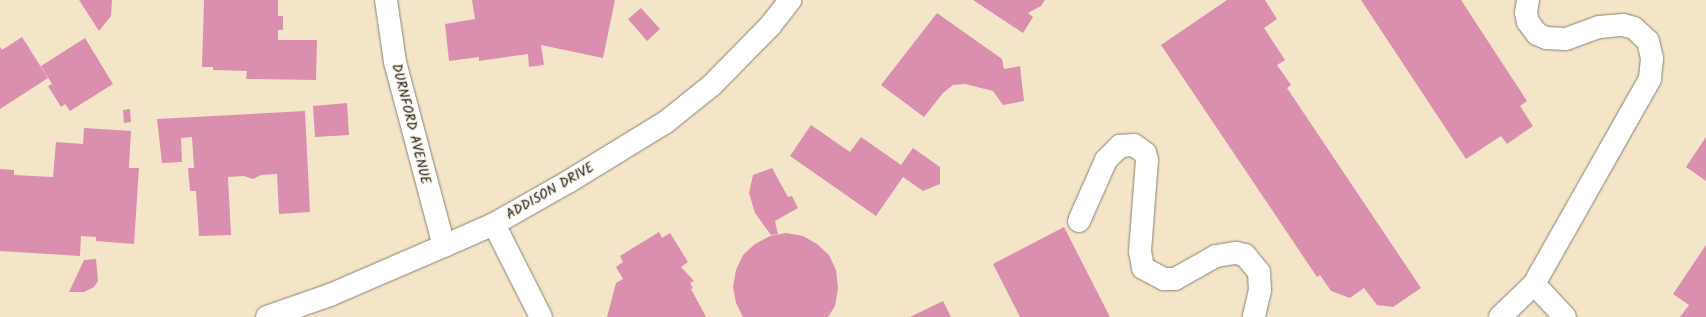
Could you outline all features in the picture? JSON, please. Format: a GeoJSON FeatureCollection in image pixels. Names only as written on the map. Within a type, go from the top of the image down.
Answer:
{"type":"FeatureCollection","features":[{"type":"Feature","properties":{"kind":"street","name":"DURNFORD AVENUE"},"geometry":{"type":"LineString","coordinates":[[386,0],[395,62],[444,246]]}},
{"type":"Feature","properties":{"kind":"street","name":"ADDISON DRIVE"},"geometry":{"type":"LineString","coordinates":[[267,317],[330,295],[494,224],[568,182],[666,122],[712,85],[770,26],[790,0]]}},
{"type":"Feature","properties":{"kind":"street"},"geometry":{"type":"LineString","coordinates":[[1500,317],[1534,284],[1650,79],[1652,59],[1648,41],[1634,28],[1623,25],[1600,27],[1566,39],[1546,38],[1537,34],[1528,22],[1526,13],[1528,0]]}},
{"type":"Feature","properties":{"kind":"street"},"geometry":{"type":"LineString","coordinates":[[1079,221],[1106,160],[1120,146],[1134,145],[1145,153],[1147,160],[1140,251],[1143,268],[1164,279],[1175,279],[1216,256],[1236,253],[1244,255],[1259,272],[1260,290],[1254,317]]}},
{"type":"Feature","properties":{"kind":"street"},"geometry":{"type":"LineString","coordinates":[[494,224],[541,317]]}},
{"type":"Feature","properties":{"kind":"street"},"geometry":{"type":"LineString","coordinates":[[1534,284],[1564,317]]}},
{"type":"Feature","properties":{"kind":"building"},"geometry":{"type":"Polygon","coordinates":[[[79,0],[112,0],[111,16],[99,31],[79,0]]]}},
{"type":"Feature","properties":{"kind":"building"},"geometry":{"type":"Polygon","coordinates":[[[204,0],[278,0],[278,16],[283,16],[283,30],[278,30],[278,40],[317,40],[316,80],[246,79],[247,71],[213,70],[213,67],[202,67],[204,0]]]}},
{"type":"Feature","properties":{"kind":"building"},"geometry":{"type":"Polygon","coordinates":[[[472,0],[615,0],[603,58],[541,45],[544,65],[529,67],[528,54],[479,61],[479,57],[449,61],[445,24],[475,19],[472,0]]]}},
{"type":"Feature","properties":{"kind":"building"},"geometry":{"type":"Polygon","coordinates":[[[973,0],[1045,0],[1041,6],[1028,13],[1033,17],[1023,33],[973,0]]]}},
{"type":"Feature","properties":{"kind":"building"},"geometry":{"type":"Polygon","coordinates":[[[1227,0],[1265,0],[1277,19],[1264,28],[1285,60],[1277,65],[1291,85],[1287,88],[1421,288],[1393,307],[1377,305],[1364,288],[1350,298],[1331,291],[1320,275],[1317,277],[1161,45],[1227,0]]]}},
{"type":"Feature","properties":{"kind":"building"},"geometry":{"type":"Polygon","coordinates":[[[1361,0],[1461,0],[1527,101],[1520,106],[1533,126],[1507,144],[1501,136],[1466,159],[1361,0]]]}},
{"type":"Feature","properties":{"kind":"building"},"geometry":{"type":"Polygon","coordinates":[[[641,8],[660,29],[647,41],[628,19],[641,8]]]}},
{"type":"Feature","properties":{"kind":"building"},"geometry":{"type":"Polygon","coordinates":[[[937,13],[1002,59],[1004,69],[1020,66],[1024,101],[1003,105],[993,91],[965,84],[953,85],[943,93],[924,117],[881,85],[937,13]]]}},
{"type":"Feature","properties":{"kind":"building"},"geometry":{"type":"Polygon","coordinates":[[[22,37],[48,78],[0,109],[0,47],[2,50],[22,37]]]}},
{"type":"Feature","properties":{"kind":"building"},"geometry":{"type":"Polygon","coordinates":[[[85,38],[113,84],[70,111],[65,104],[61,107],[48,86],[52,84],[41,66],[85,38]]]}},
{"type":"Feature","properties":{"kind":"building"},"geometry":{"type":"Polygon","coordinates":[[[347,103],[349,135],[315,137],[313,106],[347,103]]]}},
{"type":"Feature","properties":{"kind":"building"},"geometry":{"type":"Polygon","coordinates":[[[130,109],[131,122],[124,123],[123,110],[130,109]]]}},
{"type":"Feature","properties":{"kind":"building"},"geometry":{"type":"Polygon","coordinates":[[[305,111],[310,212],[279,214],[277,174],[261,175],[253,179],[244,176],[228,177],[231,235],[199,236],[196,191],[190,191],[188,168],[194,168],[192,137],[181,138],[182,162],[162,163],[157,119],[305,111]]]}},
{"type":"Feature","properties":{"kind":"building"},"geometry":{"type":"Polygon","coordinates":[[[811,125],[850,152],[861,137],[901,165],[913,148],[940,167],[940,184],[923,191],[903,177],[876,216],[790,156],[811,125]]]}},
{"type":"Feature","properties":{"kind":"building"},"geometry":{"type":"Polygon","coordinates":[[[84,128],[131,131],[129,168],[139,168],[134,244],[96,241],[96,237],[81,236],[80,256],[0,251],[0,169],[14,170],[14,175],[53,177],[56,142],[83,144],[84,128]]]}},
{"type":"Feature","properties":{"kind":"building"},"geometry":{"type":"Polygon","coordinates":[[[1706,137],[1706,181],[1686,167],[1706,137]]]}},
{"type":"Feature","properties":{"kind":"building"},"geometry":{"type":"Polygon","coordinates":[[[772,168],[788,197],[792,196],[798,208],[775,221],[778,234],[771,235],[755,213],[749,193],[753,175],[772,168]]]}},
{"type":"Feature","properties":{"kind":"building"},"geometry":{"type":"Polygon","coordinates":[[[1064,227],[1110,317],[1020,317],[993,264],[1064,227]]]}},
{"type":"Feature","properties":{"kind":"building"},"geometry":{"type":"Polygon","coordinates":[[[659,232],[662,238],[670,233],[688,262],[681,267],[694,281],[690,283],[693,288],[691,289],[706,317],[607,317],[616,283],[623,279],[616,267],[623,262],[620,256],[659,232]]]}},
{"type":"Feature","properties":{"kind":"building"},"geometry":{"type":"Polygon","coordinates":[[[786,233],[803,236],[817,244],[829,255],[836,270],[838,288],[835,306],[828,317],[743,317],[736,303],[733,287],[736,270],[743,255],[755,244],[770,236],[786,233]]]}},
{"type":"Feature","properties":{"kind":"building"},"geometry":{"type":"Polygon","coordinates":[[[1706,245],[1706,317],[1680,317],[1689,305],[1673,294],[1706,245]]]}},
{"type":"Feature","properties":{"kind":"building"},"geometry":{"type":"Polygon","coordinates":[[[96,259],[98,281],[94,287],[84,292],[69,292],[84,260],[96,259]]]}},
{"type":"Feature","properties":{"kind":"building"},"geometry":{"type":"Polygon","coordinates":[[[943,301],[951,317],[910,317],[943,301]]]}}]}
